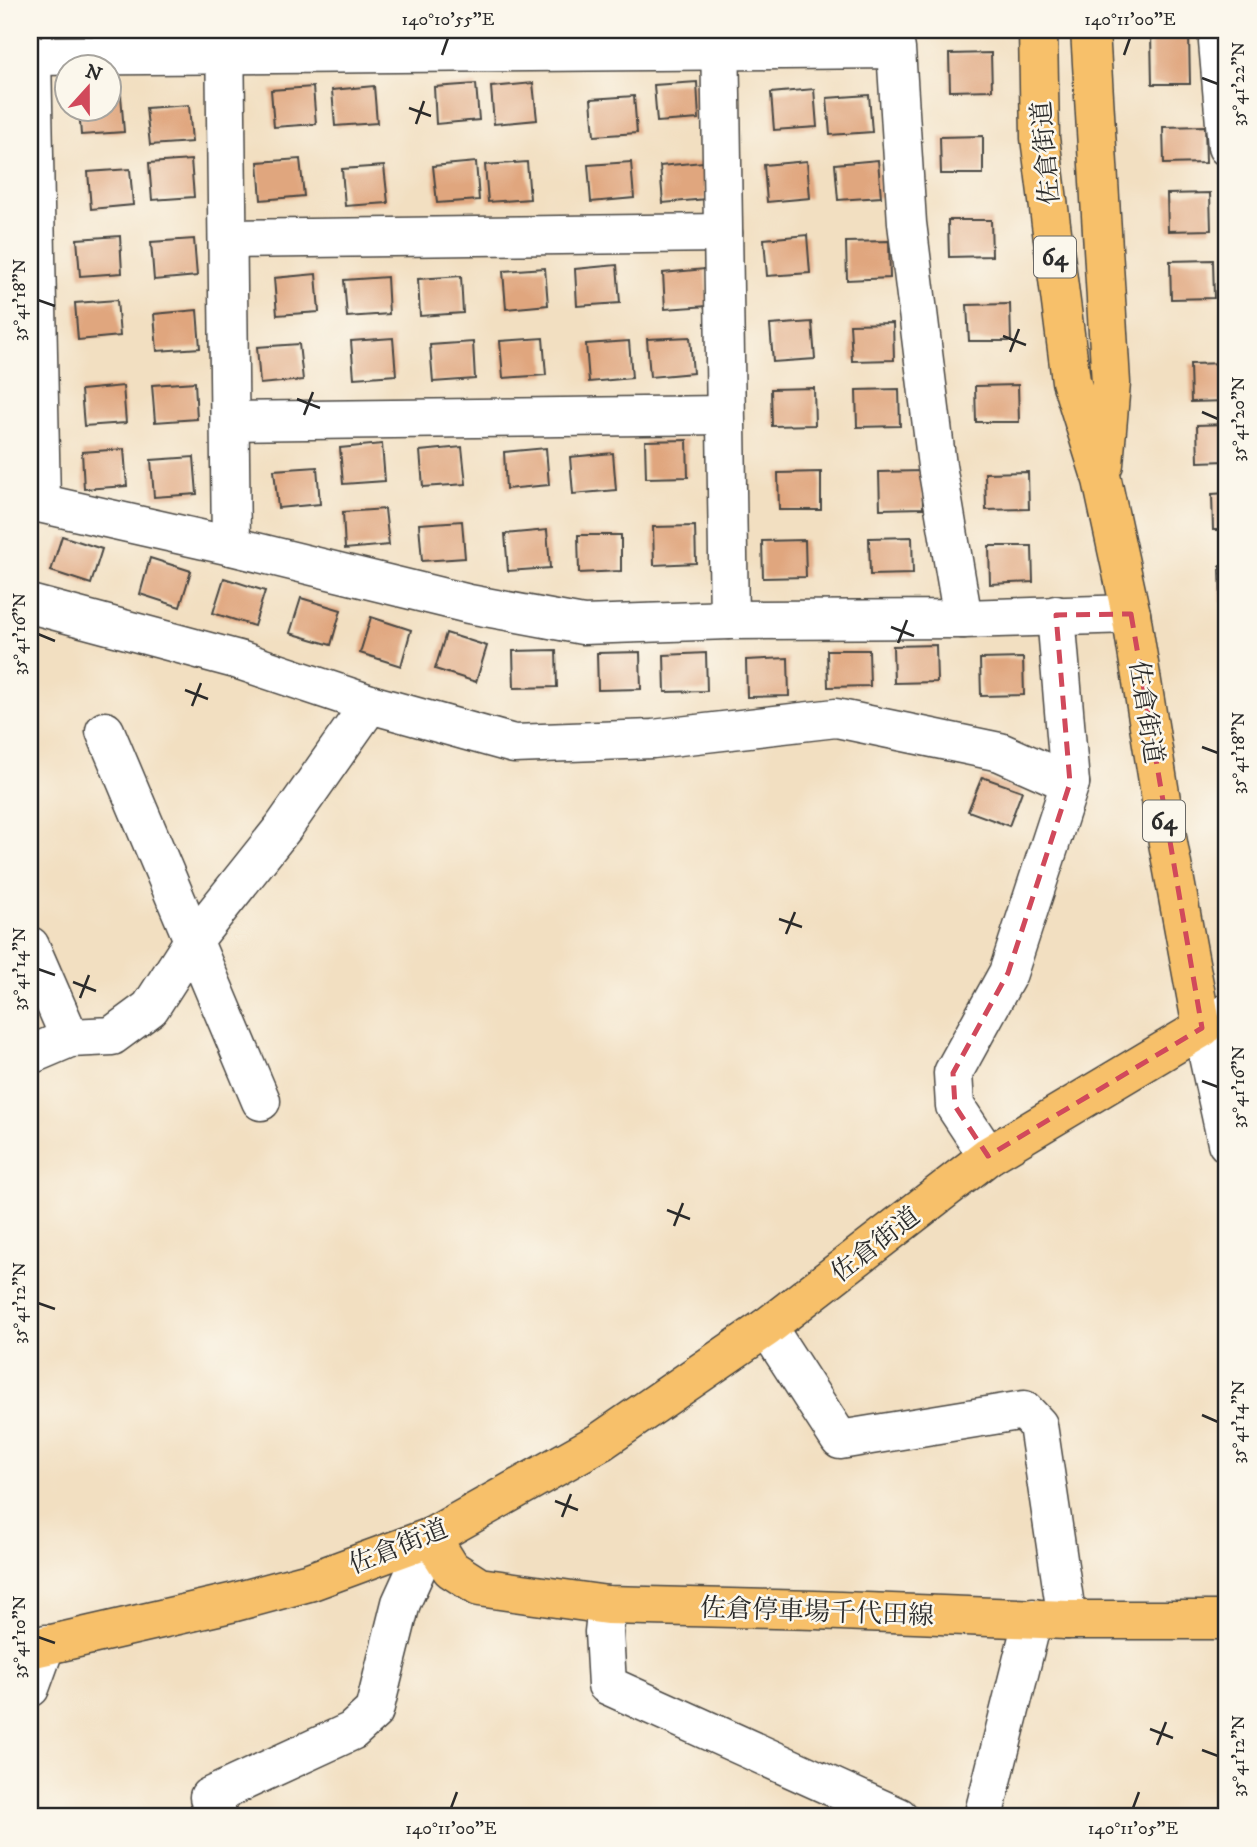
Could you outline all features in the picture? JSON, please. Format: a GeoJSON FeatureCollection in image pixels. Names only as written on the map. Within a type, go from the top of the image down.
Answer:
{"type":"FeatureCollection","features":[{"type":"Feature","properties":{"kind":"main road","name":"佐倉街道"},"geometry":{"type":"LineString","coordinates":[[38,1647],[235,1602],[309,1582],[430,1537],[600,1442],[768,1327],[988,1156],[1215,1020],[1168,843],[1131,614],[1102,480],[1071,380],[1040,138],[1038,30]]}},
{"type":"Feature","properties":{"kind":"main road","name":"佐倉街道"},"geometry":{"type":"LineString","coordinates":[[1090,30],[1111,383],[1102,480]]}},
{"type":"Feature","properties":{"kind":"main road","name":"佐倉停車場千代田線"},"geometry":{"type":"LineString","coordinates":[[430,1537],[451,1569],[479,1587],[607,1605],[1050,1619],[1227,1620]]}},
{"type":"Feature","properties":{"kind":"street"},"geometry":{"type":"LineString","coordinates":[[720,40],[729,620]]}},
{"type":"Feature","properties":{"kind":"street"},"geometry":{"type":"LineString","coordinates":[[963,619],[937,466],[907,223],[896,49],[720,40],[225,42],[31,56],[36,502],[231,545],[469,604],[583,625],[729,620],[963,619],[1131,614]]}},
{"type":"Feature","properties":{"kind":"street"},"geometry":{"type":"LineString","coordinates":[[225,42],[231,545]]}},
{"type":"Feature","properties":{"kind":"street"},"geometry":{"type":"LineString","coordinates":[[1227,42],[1218,42],[1227,147]]}},
{"type":"Feature","properties":{"kind":"street"},"geometry":{"type":"LineString","coordinates":[[228,239],[723,233]]}},
{"type":"Feature","properties":{"kind":"street"},"geometry":{"type":"LineString","coordinates":[[229,421],[725,415]]}},
{"type":"Feature","properties":{"kind":"street"},"geometry":{"type":"LineString","coordinates":[[30,604],[239,660],[370,704],[514,744],[653,739],[836,718],[1000,752],[1070,783]]}},
{"type":"Feature","properties":{"kind":"street"},"geometry":{"type":"LineString","coordinates":[[988,1156],[955,1106],[953,1073],[1008,973],[1070,783],[1056,615]]}},
{"type":"Feature","properties":{"kind":"street"},"geometry":{"type":"LineString","coordinates":[[30,1055],[70,1038],[112,1036],[150,1008],[193,941],[282,828],[370,704]]}},
{"type":"Feature","properties":{"kind":"street"},"geometry":{"type":"LineString","coordinates":[[105,731],[261,1101]]}},
{"type":"Feature","properties":{"kind":"street"},"geometry":{"type":"LineString","coordinates":[[30,946],[70,1038]]}},
{"type":"Feature","properties":{"kind":"street"},"geometry":{"type":"LineString","coordinates":[[1215,1020],[1227,1143]]}},
{"type":"Feature","properties":{"kind":"street"},"geometry":{"type":"LineString","coordinates":[[768,1327],[840,1440],[1024,1410],[1038,1424],[1050,1619],[983,1817]]}},
{"type":"Feature","properties":{"kind":"street"},"geometry":{"type":"LineString","coordinates":[[218,1817],[209,1797],[352,1731],[374,1712],[401,1603],[430,1537]]}},
{"type":"Feature","properties":{"kind":"street"},"geometry":{"type":"LineString","coordinates":[[607,1605],[604,1632],[607,1685],[899,1817]]}},
{"type":"Feature","properties":{"kind":"street"},"geometry":{"type":"LineString","coordinates":[[30,1688],[38,1647]]}},
{"type":"Feature","properties":{"kind":"highlighted area"},"geometry":{"type":"Polygon","coordinates":[[[1131,614],[1202,1028],[988,1156],[955,1106],[953,1073],[1008,973],[1070,783],[1056,615],[1131,614]]]}},
{"type":"Feature","properties":{"kind":"building"},"geometry":{"type":"Polygon","coordinates":[[[1151,34],[1189,34],[1190,84],[1152,84],[1151,34]]]}},
{"type":"Feature","properties":{"kind":"building"},"geometry":{"type":"Polygon","coordinates":[[[991,53],[992,90],[950,91],[949,54],[991,53]]]}},
{"type":"Feature","properties":{"kind":"building"},"geometry":{"type":"Polygon","coordinates":[[[697,82],[699,119],[657,122],[654,85],[697,82]]]}},
{"type":"Feature","properties":{"kind":"building"},"geometry":{"type":"Polygon","coordinates":[[[533,83],[537,120],[494,124],[491,87],[533,83]]]}},
{"type":"Feature","properties":{"kind":"building"},"geometry":{"type":"Polygon","coordinates":[[[476,84],[479,120],[436,124],[434,87],[476,84]]]}},
{"type":"Feature","properties":{"kind":"building"},"geometry":{"type":"Polygon","coordinates":[[[374,86],[377,123],[335,126],[332,90],[374,86]]]}},
{"type":"Feature","properties":{"kind":"building"},"geometry":{"type":"Polygon","coordinates":[[[313,87],[316,124],[274,127],[271,90],[313,87]]]}},
{"type":"Feature","properties":{"kind":"building"},"geometry":{"type":"Polygon","coordinates":[[[814,89],[817,127],[774,130],[771,93],[814,89]]]}},
{"type":"Feature","properties":{"kind":"building"},"geometry":{"type":"Polygon","coordinates":[[[869,95],[872,132],[830,135],[827,98],[869,95]]]}},
{"type":"Feature","properties":{"kind":"building"},"geometry":{"type":"Polygon","coordinates":[[[634,96],[637,133],[594,136],[591,99],[634,96]]]}},
{"type":"Feature","properties":{"kind":"building"},"geometry":{"type":"Polygon","coordinates":[[[189,105],[192,142],[150,145],[146,108],[189,105]]]}},
{"type":"Feature","properties":{"kind":"building"},"geometry":{"type":"Polygon","coordinates":[[[122,107],[124,132],[81,135],[80,122],[122,122],[122,107]]]}},
{"type":"Feature","properties":{"kind":"building"},"geometry":{"type":"Polygon","coordinates":[[[1205,126],[1206,163],[1164,164],[1163,127],[1205,126]]]}},
{"type":"Feature","properties":{"kind":"building"},"geometry":{"type":"Polygon","coordinates":[[[983,136],[983,174],[941,174],[940,137],[983,136]]]}},
{"type":"Feature","properties":{"kind":"building"},"geometry":{"type":"Polygon","coordinates":[[[300,159],[304,196],[261,200],[258,162],[300,159]]]}},
{"type":"Feature","properties":{"kind":"building"},"geometry":{"type":"Polygon","coordinates":[[[191,160],[194,197],[152,200],[149,163],[191,160]]]}},
{"type":"Feature","properties":{"kind":"building"},"geometry":{"type":"Polygon","coordinates":[[[878,160],[881,197],[838,200],[835,164],[878,160]]]}},
{"type":"Feature","properties":{"kind":"building"},"geometry":{"type":"Polygon","coordinates":[[[807,161],[810,198],[767,202],[764,165],[807,161]]]}},
{"type":"Feature","properties":{"kind":"building"},"geometry":{"type":"Polygon","coordinates":[[[476,162],[479,200],[437,203],[433,166],[476,162]]]}},
{"type":"Feature","properties":{"kind":"building"},"geometry":{"type":"Polygon","coordinates":[[[527,162],[530,199],[488,202],[485,165],[527,162]]]}},
{"type":"Feature","properties":{"kind":"building"},"geometry":{"type":"Polygon","coordinates":[[[631,162],[634,198],[591,202],[588,165],[631,162]]]}},
{"type":"Feature","properties":{"kind":"building"},"geometry":{"type":"Polygon","coordinates":[[[703,162],[706,199],[663,203],[660,166],[703,162]]]}},
{"type":"Feature","properties":{"kind":"building"},"geometry":{"type":"Polygon","coordinates":[[[384,166],[388,203],[345,206],[342,169],[384,166]]]}},
{"type":"Feature","properties":{"kind":"building"},"geometry":{"type":"Polygon","coordinates":[[[130,169],[133,205],[91,209],[88,172],[130,169]]]}},
{"type":"Feature","properties":{"kind":"building"},"geometry":{"type":"Polygon","coordinates":[[[1210,193],[1211,230],[1168,231],[1167,194],[1210,193]]]}},
{"type":"Feature","properties":{"kind":"building"},"geometry":{"type":"Polygon","coordinates":[[[948,220],[991,220],[992,256],[949,257],[948,220]]]}},
{"type":"Feature","properties":{"kind":"building"},"geometry":{"type":"Polygon","coordinates":[[[807,235],[810,273],[767,276],[764,239],[807,235]]]}},
{"type":"Feature","properties":{"kind":"building"},"geometry":{"type":"Polygon","coordinates":[[[120,236],[122,273],[80,276],[77,239],[120,236]]]}},
{"type":"Feature","properties":{"kind":"building"},"geometry":{"type":"Polygon","coordinates":[[[194,239],[197,276],[154,280],[151,242],[194,239]]]}},
{"type":"Feature","properties":{"kind":"building"},"geometry":{"type":"Polygon","coordinates":[[[889,241],[890,278],[847,280],[846,242],[889,241]]]}},
{"type":"Feature","properties":{"kind":"building"},"geometry":{"type":"Polygon","coordinates":[[[1213,260],[1214,298],[1171,299],[1170,261],[1213,260]]]}},
{"type":"Feature","properties":{"kind":"building"},"geometry":{"type":"Polygon","coordinates":[[[617,265],[620,303],[577,306],[575,269],[617,265]]]}},
{"type":"Feature","properties":{"kind":"building"},"geometry":{"type":"Polygon","coordinates":[[[545,268],[548,305],[506,309],[503,271],[545,268]]]}},
{"type":"Feature","properties":{"kind":"building"},"geometry":{"type":"Polygon","coordinates":[[[705,269],[708,306],[665,309],[663,273],[705,269]]]}},
{"type":"Feature","properties":{"kind":"building"},"geometry":{"type":"Polygon","coordinates":[[[316,274],[319,312],[277,315],[274,278],[316,274]]]}},
{"type":"Feature","properties":{"kind":"building"},"geometry":{"type":"Polygon","coordinates":[[[461,276],[463,313],[420,316],[418,279],[461,276]]]}},
{"type":"Feature","properties":{"kind":"building"},"geometry":{"type":"Polygon","coordinates":[[[387,277],[389,314],[347,317],[344,280],[387,277]]]}},
{"type":"Feature","properties":{"kind":"building"},"geometry":{"type":"Polygon","coordinates":[[[117,300],[120,336],[78,340],[75,303],[117,300]]]}},
{"type":"Feature","properties":{"kind":"building"},"geometry":{"type":"Polygon","coordinates":[[[1010,304],[1011,341],[969,341],[967,305],[1010,304]]]}},
{"type":"Feature","properties":{"kind":"building"},"geometry":{"type":"Polygon","coordinates":[[[197,310],[200,348],[157,351],[154,314],[197,310]]]}},
{"type":"Feature","properties":{"kind":"building"},"geometry":{"type":"Polygon","coordinates":[[[812,322],[815,359],[773,362],[770,325],[812,322]]]}},
{"type":"Feature","properties":{"kind":"building"},"geometry":{"type":"Polygon","coordinates":[[[893,323],[894,360],[852,361],[850,324],[893,323]]]}},
{"type":"Feature","properties":{"kind":"building"},"geometry":{"type":"Polygon","coordinates":[[[690,337],[693,373],[650,377],[647,339],[690,337]]]}},
{"type":"Feature","properties":{"kind":"building"},"geometry":{"type":"Polygon","coordinates":[[[393,338],[396,375],[354,378],[351,341],[393,338]]]}},
{"type":"Feature","properties":{"kind":"building"},"geometry":{"type":"Polygon","coordinates":[[[543,338],[546,375],[503,378],[500,341],[543,338]]]}},
{"type":"Feature","properties":{"kind":"building"},"geometry":{"type":"Polygon","coordinates":[[[629,341],[632,378],[589,382],[586,344],[629,341]]]}},
{"type":"Feature","properties":{"kind":"building"},"geometry":{"type":"Polygon","coordinates":[[[473,342],[475,379],[433,382],[430,345],[473,342]]]}},
{"type":"Feature","properties":{"kind":"building"},"geometry":{"type":"Polygon","coordinates":[[[299,344],[303,380],[260,384],[257,347],[299,344]]]}},
{"type":"Feature","properties":{"kind":"building"},"geometry":{"type":"Polygon","coordinates":[[[1227,363],[1227,401],[1191,402],[1190,364],[1227,363]]]}},
{"type":"Feature","properties":{"kind":"building"},"geometry":{"type":"Polygon","coordinates":[[[195,382],[197,419],[155,422],[152,385],[195,382]]]}},
{"type":"Feature","properties":{"kind":"building"},"geometry":{"type":"Polygon","coordinates":[[[1018,385],[1019,422],[976,422],[975,386],[1018,385]]]}},
{"type":"Feature","properties":{"kind":"building"},"geometry":{"type":"Polygon","coordinates":[[[123,386],[126,423],[84,426],[81,390],[123,386]]]}},
{"type":"Feature","properties":{"kind":"building"},"geometry":{"type":"Polygon","coordinates":[[[814,388],[815,425],[772,426],[771,389],[814,388]]]}},
{"type":"Feature","properties":{"kind":"building"},"geometry":{"type":"Polygon","coordinates":[[[899,389],[900,426],[857,427],[856,390],[899,389]]]}},
{"type":"Feature","properties":{"kind":"building"},"geometry":{"type":"Polygon","coordinates":[[[1227,424],[1227,461],[1198,462],[1197,425],[1227,424]]]}},
{"type":"Feature","properties":{"kind":"building"},"geometry":{"type":"Polygon","coordinates":[[[687,440],[688,477],[646,478],[645,441],[687,440]]]}},
{"type":"Feature","properties":{"kind":"building"},"geometry":{"type":"Polygon","coordinates":[[[382,444],[385,481],[343,484],[340,448],[382,444]]]}},
{"type":"Feature","properties":{"kind":"building"},"geometry":{"type":"Polygon","coordinates":[[[462,447],[466,484],[423,487],[420,451],[462,447]]]}},
{"type":"Feature","properties":{"kind":"building"},"geometry":{"type":"Polygon","coordinates":[[[546,448],[549,485],[506,489],[504,452],[546,448]]]}},
{"type":"Feature","properties":{"kind":"building"},"geometry":{"type":"Polygon","coordinates":[[[124,449],[127,486],[84,489],[82,452],[124,449]]]}},
{"type":"Feature","properties":{"kind":"building"},"geometry":{"type":"Polygon","coordinates":[[[613,453],[616,490],[573,494],[570,457],[613,453]]]}},
{"type":"Feature","properties":{"kind":"building"},"geometry":{"type":"Polygon","coordinates":[[[194,457],[197,494],[154,497],[151,460],[194,457]]]}},
{"type":"Feature","properties":{"kind":"building"},"geometry":{"type":"Polygon","coordinates":[[[317,467],[320,504],[278,508],[274,470],[317,467]]]}},
{"type":"Feature","properties":{"kind":"building"},"geometry":{"type":"Polygon","coordinates":[[[922,471],[923,508],[880,509],[879,472],[922,471]]]}},
{"type":"Feature","properties":{"kind":"building"},"geometry":{"type":"Polygon","coordinates":[[[821,472],[821,510],[779,510],[778,473],[821,472]]]}},
{"type":"Feature","properties":{"kind":"building"},"geometry":{"type":"Polygon","coordinates":[[[1028,472],[1029,509],[986,510],[985,473],[1028,472]]]}},
{"type":"Feature","properties":{"kind":"building"},"geometry":{"type":"Polygon","coordinates":[[[1227,493],[1227,530],[1213,530],[1212,494],[1227,493]]]}},
{"type":"Feature","properties":{"kind":"building"},"geometry":{"type":"Polygon","coordinates":[[[385,509],[389,545],[345,549],[343,512],[385,509]]]}},
{"type":"Feature","properties":{"kind":"building"},"geometry":{"type":"Polygon","coordinates":[[[462,521],[465,558],[422,561],[419,524],[462,521]]]}},
{"type":"Feature","properties":{"kind":"building"},"geometry":{"type":"Polygon","coordinates":[[[695,526],[696,563],[654,565],[653,527],[695,526]]]}},
{"type":"Feature","properties":{"kind":"building"},"geometry":{"type":"Polygon","coordinates":[[[547,530],[550,568],[508,571],[505,534],[547,530]]]}},
{"type":"Feature","properties":{"kind":"building"},"geometry":{"type":"Polygon","coordinates":[[[578,535],[621,535],[621,571],[579,573],[578,535]]]}},
{"type":"Feature","properties":{"kind":"building"},"geometry":{"type":"Polygon","coordinates":[[[62,536],[102,549],[91,584],[51,571],[62,536]]]}},
{"type":"Feature","properties":{"kind":"building"},"geometry":{"type":"Polygon","coordinates":[[[912,537],[913,574],[870,575],[869,538],[912,537]]]}},
{"type":"Feature","properties":{"kind":"building"},"geometry":{"type":"Polygon","coordinates":[[[805,540],[806,577],[763,578],[762,541],[805,540]]]}},
{"type":"Feature","properties":{"kind":"building"},"geometry":{"type":"Polygon","coordinates":[[[989,546],[1032,546],[1033,582],[990,584],[989,546]]]}},
{"type":"Feature","properties":{"kind":"building"},"geometry":{"type":"Polygon","coordinates":[[[150,558],[191,571],[180,607],[140,594],[150,558]]]}},
{"type":"Feature","properties":{"kind":"building"},"geometry":{"type":"Polygon","coordinates":[[[1220,566],[1227,566],[1227,603],[1221,603],[1220,566]]]}},
{"type":"Feature","properties":{"kind":"building"},"geometry":{"type":"Polygon","coordinates":[[[224,578],[265,591],[254,626],[213,613],[224,578]]]}},
{"type":"Feature","properties":{"kind":"building"},"geometry":{"type":"Polygon","coordinates":[[[301,598],[341,610],[331,645],[290,633],[301,598]]]}},
{"type":"Feature","properties":{"kind":"building"},"geometry":{"type":"Polygon","coordinates":[[[371,617],[411,630],[401,666],[360,653],[371,617]]]}},
{"type":"Feature","properties":{"kind":"building"},"geometry":{"type":"Polygon","coordinates":[[[446,633],[487,646],[476,682],[435,669],[446,633]]]}},
{"type":"Feature","properties":{"kind":"building"},"geometry":{"type":"Polygon","coordinates":[[[936,645],[937,682],[894,683],[893,646],[936,645]]]}},
{"type":"Feature","properties":{"kind":"building"},"geometry":{"type":"Polygon","coordinates":[[[556,650],[557,687],[514,688],[513,651],[556,650]]]}},
{"type":"Feature","properties":{"kind":"building"},"geometry":{"type":"Polygon","coordinates":[[[827,650],[869,650],[870,686],[828,687],[827,650]]]}},
{"type":"Feature","properties":{"kind":"building"},"geometry":{"type":"Polygon","coordinates":[[[640,652],[641,689],[598,690],[597,653],[640,652]]]}},
{"type":"Feature","properties":{"kind":"building"},"geometry":{"type":"Polygon","coordinates":[[[706,653],[707,691],[665,692],[664,655],[706,653]]]}},
{"type":"Feature","properties":{"kind":"building"},"geometry":{"type":"Polygon","coordinates":[[[788,658],[789,696],[747,697],[746,660],[788,658]]]}},
{"type":"Feature","properties":{"kind":"building"},"geometry":{"type":"Polygon","coordinates":[[[1023,658],[1024,695],[981,696],[980,659],[1023,658]]]}},
{"type":"Feature","properties":{"kind":"building"},"geometry":{"type":"Polygon","coordinates":[[[982,777],[1022,791],[1009,826],[968,811],[982,777]]]}}]}
